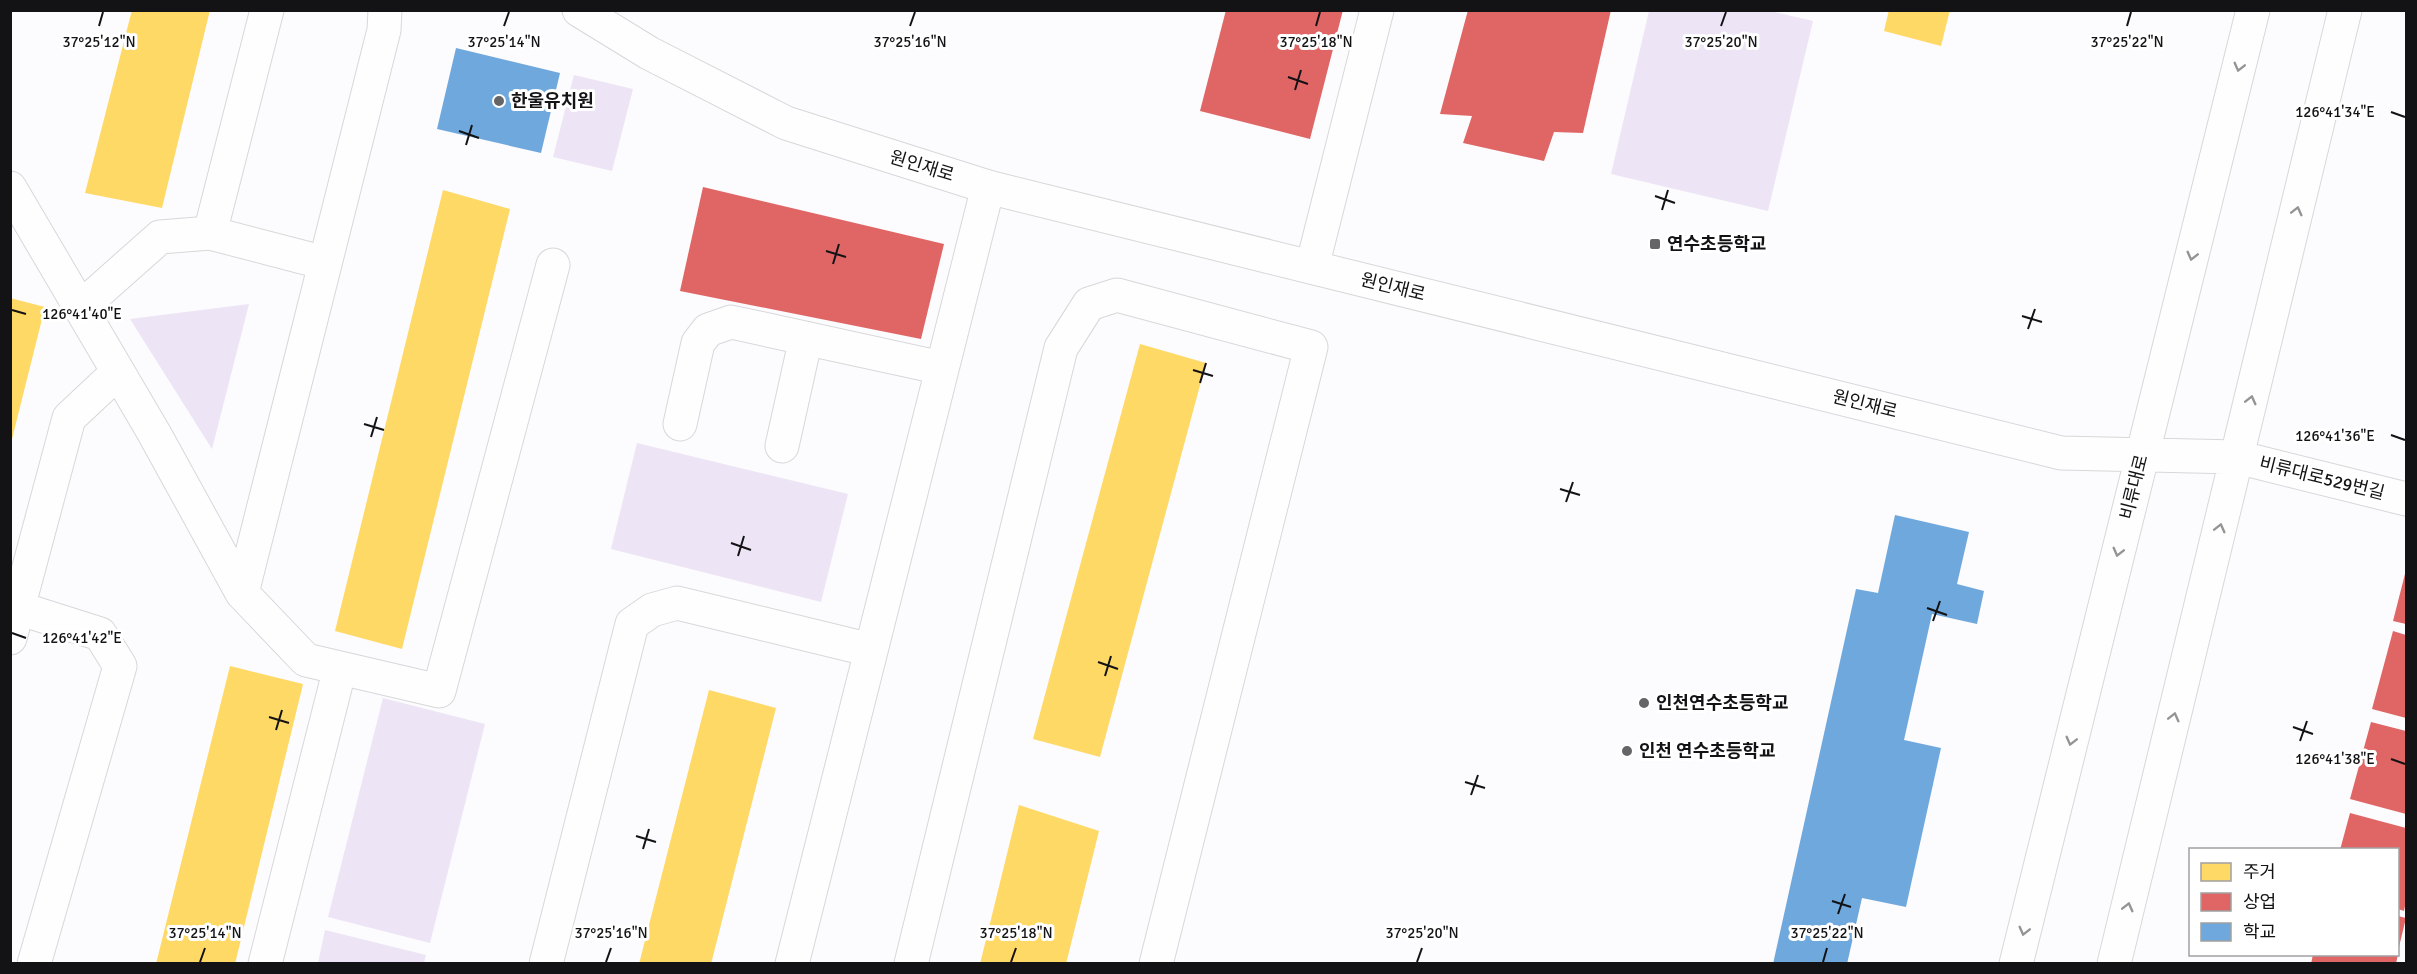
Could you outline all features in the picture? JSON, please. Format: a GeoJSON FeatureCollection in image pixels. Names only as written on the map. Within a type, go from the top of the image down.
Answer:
{"type":"FeatureCollection","features":[{"type":"Feature","properties":{"kind":"main road"},"geometry":{"type":"LineString","coordinates":[[210,233],[267,10]]}},
{"type":"Feature","properties":{"kind":"main road"},"geometry":{"type":"LineString","coordinates":[[242,593],[384,30],[385,10]]}},
{"type":"Feature","properties":{"kind":"main road","name":"원인재로"},"geometry":{"type":"LineString","coordinates":[[579,10],[648,53],[786,123],[988,187],[2061,453],[2237,457]]}},
{"type":"Feature","properties":{"kind":"main road"},"geometry":{"type":"LineString","coordinates":[[1312,267],[1377,10]]}},
{"type":"Feature","properties":{"kind":"main road","name":"비류대로"},"geometry":{"type":"LineString","coordinates":[[2016,963],[2253,10]]}},
{"type":"Feature","properties":{"kind":"main road"},"geometry":{"type":"LineString","coordinates":[[2114,963],[2345,10]]}},
{"type":"Feature","properties":{"kind":"main road"},"geometry":{"type":"LineString","coordinates":[[792,963],[988,187]]}},
{"type":"Feature","properties":{"kind":"main road"},"geometry":{"type":"LineString","coordinates":[[10,188],[118,372],[242,593],[306,660],[439,691],[553,265]]}},
{"type":"Feature","properties":{"kind":"main road"},"geometry":{"type":"LineString","coordinates":[[80,308],[160,237],[210,233],[325,263]]}},
{"type":"Feature","properties":{"kind":"main road"},"geometry":{"type":"LineString","coordinates":[[911,963],[1061,348],[1089,304],[1117,295],[1311,348],[1156,963]]}},
{"type":"Feature","properties":{"kind":"main road"},"geometry":{"type":"LineString","coordinates":[[680,424],[698,343],[708,330],[730,322],[942,368]]}},
{"type":"Feature","properties":{"kind":"main road"},"geometry":{"type":"LineString","coordinates":[[782,447],[806,338]]}},
{"type":"Feature","properties":{"kind":"main road"},"geometry":{"type":"LineString","coordinates":[[33,963],[120,666],[100,634],[14,623],[69,418],[118,372]]}},
{"type":"Feature","properties":{"kind":"main road","name":"비류대로529번길"},"geometry":{"type":"LineString","coordinates":[[2237,457],[2406,499]]}},
{"type":"Feature","properties":{"kind":"main road"},"geometry":{"type":"LineString","coordinates":[[546,963],[632,624],[652,610],[677,603],[871,650]]}},
{"type":"Feature","properties":{"kind":"main road"},"geometry":{"type":"LineString","coordinates":[[265,963],[340,668]]}},
{"type":"Feature","properties":{"kind":"shaded area"},"geometry":{"type":"Polygon","coordinates":[[[1649,11],[1770,11],[1813,21],[1768,211],[1611,174],[1649,11]]]}},
{"type":"Feature","properties":{"kind":"shaded area"},"geometry":{"type":"Polygon","coordinates":[[[574,75],[633,89],[612,171],[553,157],[574,75]]]}},
{"type":"Feature","properties":{"kind":"shaded area"},"geometry":{"type":"Polygon","coordinates":[[[249,304],[212,449],[130,319],[249,304]]]}},
{"type":"Feature","properties":{"kind":"shaded area"},"geometry":{"type":"Polygon","coordinates":[[[637,443],[848,494],[821,602],[611,549],[637,443]]]}},
{"type":"Feature","properties":{"kind":"shaded area"},"geometry":{"type":"Polygon","coordinates":[[[383,698],[485,724],[430,943],[328,917],[383,698]]]}},
{"type":"Feature","properties":{"kind":"shaded area"},"geometry":{"type":"Polygon","coordinates":[[[325,930],[426,955],[424,963],[318,963],[325,930]]]}},
{"type":"Feature","properties":{"kind":"building: 주거"},"geometry":{"type":"Polygon","coordinates":[[[132,10],[210,10],[162,208],[85,193],[132,10]]]}},
{"type":"Feature","properties":{"kind":"building: 주거"},"geometry":{"type":"Polygon","coordinates":[[[1889,10],[1950,10],[1941,46],[1884,31],[1889,10]]]}},
{"type":"Feature","properties":{"kind":"building: 주거"},"geometry":{"type":"Polygon","coordinates":[[[443,190],[510,209],[402,649],[335,631],[443,190]]]}},
{"type":"Feature","properties":{"kind":"building: 주거"},"geometry":{"type":"Polygon","coordinates":[[[10,298],[45,307],[11,443],[10,443],[10,298]]]}},
{"type":"Feature","properties":{"kind":"building: 주거"},"geometry":{"type":"Polygon","coordinates":[[[1140,344],[1206,363],[1100,757],[1033,739],[1140,344]]]}},
{"type":"Feature","properties":{"kind":"building: 주거"},"geometry":{"type":"Polygon","coordinates":[[[230,666],[303,684],[235,964],[156,964],[230,666]]]}},
{"type":"Feature","properties":{"kind":"building: 주거"},"geometry":{"type":"Polygon","coordinates":[[[709,690],[776,708],[711,964],[639,964],[709,690]]]}},
{"type":"Feature","properties":{"kind":"building: 주거"},"geometry":{"type":"Polygon","coordinates":[[[1019,805],[1099,831],[1066,964],[980,964],[1019,805]]]}},
{"type":"Feature","properties":{"kind":"building: 상업"},"geometry":{"type":"Polygon","coordinates":[[[1226,10],[1343,10],[1310,139],[1200,111],[1226,10]]]}},
{"type":"Feature","properties":{"kind":"building: 상업"},"geometry":{"type":"Polygon","coordinates":[[[1468,10],[1611,10],[1583,133],[1554,132],[1544,161],[1463,143],[1472,116],[1440,114],[1468,10]]]}},
{"type":"Feature","properties":{"kind":"building: 상업"},"geometry":{"type":"Polygon","coordinates":[[[703,187],[944,244],[921,339],[680,291],[703,187]]]}},
{"type":"Feature","properties":{"kind":"building: 상업"},"geometry":{"type":"Polygon","coordinates":[[[2406,570],[2406,624],[2393,621],[2406,570]]]}},
{"type":"Feature","properties":{"kind":"building: 상업"},"geometry":{"type":"Polygon","coordinates":[[[2393,631],[2406,635],[2406,718],[2372,709],[2393,631]]]}},
{"type":"Feature","properties":{"kind":"building: 상업"},"geometry":{"type":"Polygon","coordinates":[[[2371,722],[2406,731],[2406,814],[2350,799],[2371,722]]]}},
{"type":"Feature","properties":{"kind":"building: 상업"},"geometry":{"type":"Polygon","coordinates":[[[2350,813],[2406,828],[2404,911],[2399,909],[2399,848],[2341,848],[2350,813]]]}},
{"type":"Feature","properties":{"kind":"building: 상업"},"geometry":{"type":"Polygon","coordinates":[[[2399,916],[2406,918],[2399,947],[2399,916]]]}},
{"type":"Feature","properties":{"kind":"building: 상업"},"geometry":{"type":"Polygon","coordinates":[[[2313,956],[2398,956],[2396,964],[2311,964],[2313,956]]]}},
{"type":"Feature","properties":{"kind":"building: 학교","name":"한울유치원"},"geometry":{"type":"Polygon","coordinates":[[[456,48],[560,73],[541,153],[437,129],[456,48]]]}},
{"type":"Feature","properties":{"kind":"building: 학교"},"geometry":{"type":"Polygon","coordinates":[[[1895,515],[1969,532],[1957,584],[1984,591],[1977,624],[1932,614],[1904,740],[1941,748],[1906,907],[1862,898],[1847,964],[1773,964],[1856,589],[1878,593],[1895,515]]]}},
{"type":"Feature","properties":{"kind":"place","name":"한울유치원"},"geometry":{"type":"Point","coordinates":[499,101]}},
{"type":"Feature","properties":{"kind":"place","name":"연수초등학교"},"geometry":{"type":"Point","coordinates":[1655,244]}},
{"type":"Feature","properties":{"kind":"place","name":"인천연수초등학교"},"geometry":{"type":"Point","coordinates":[1644,703]}},
{"type":"Feature","properties":{"kind":"place","name":"인천 연수초등학교"},"geometry":{"type":"Point","coordinates":[1627,751]}}]}
